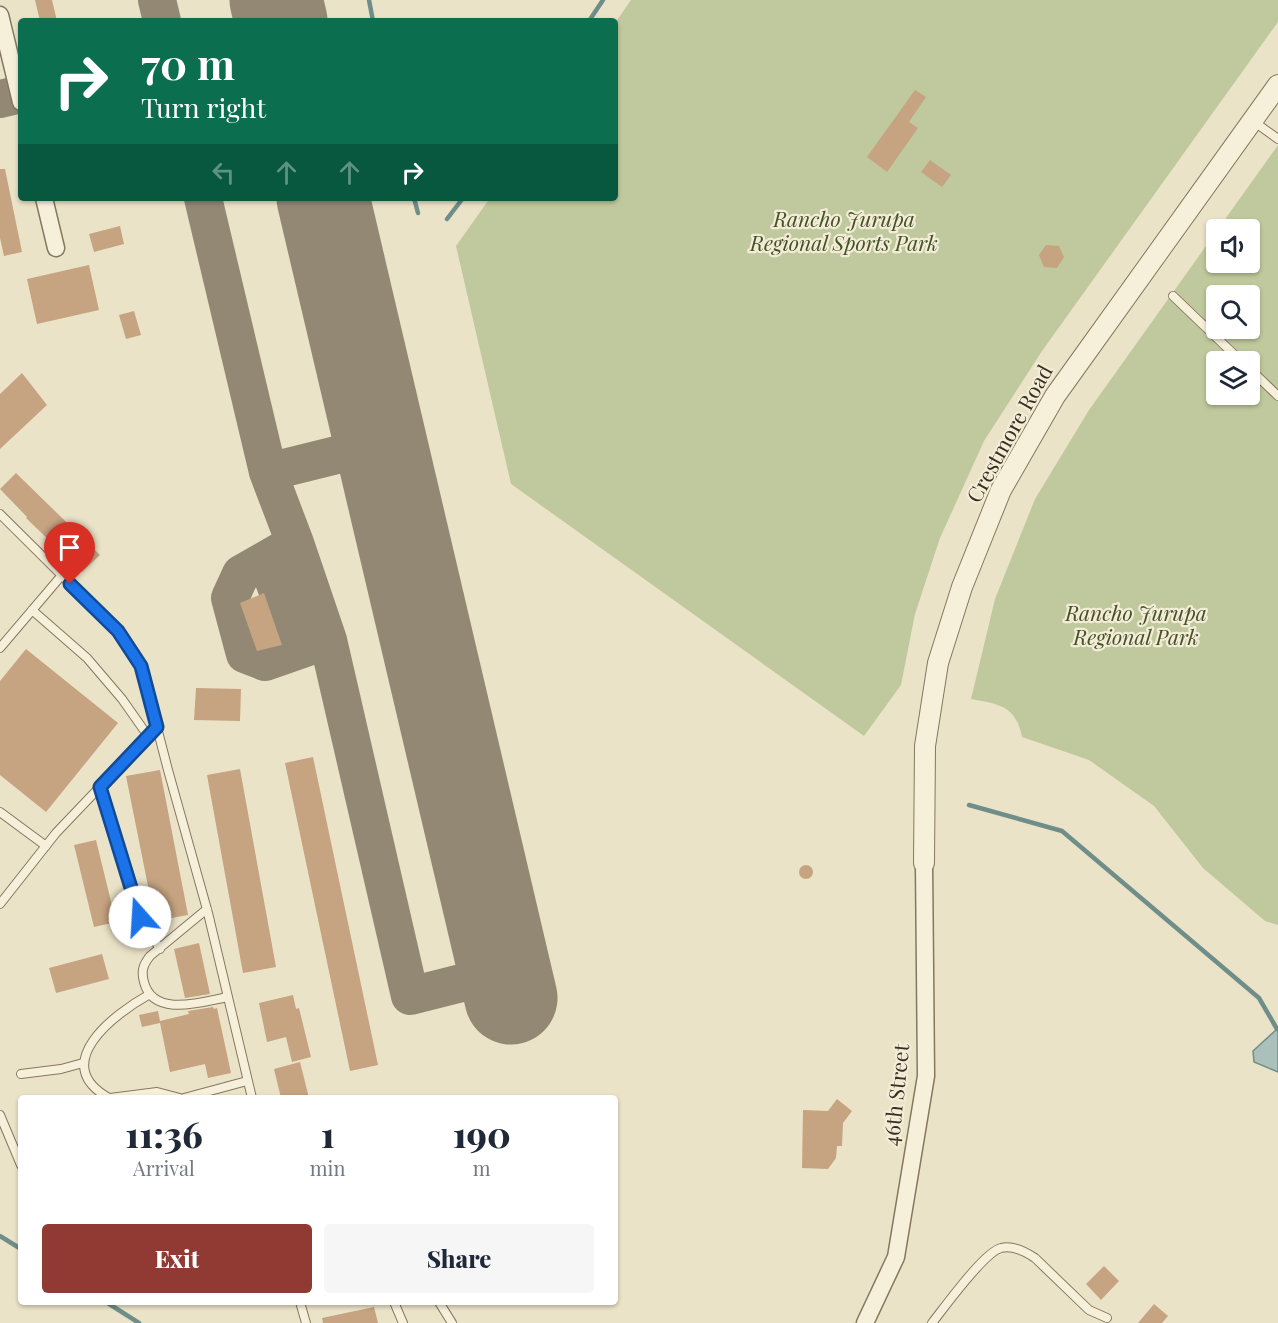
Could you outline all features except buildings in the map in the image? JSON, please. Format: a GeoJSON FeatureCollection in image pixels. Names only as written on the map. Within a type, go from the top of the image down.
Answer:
{"type":"FeatureCollection","features":[{"type":"Feature","properties":{"kind":"street"},"geometry":{"type":"LineString","coordinates":[[0,15],[18,90]]}},
{"type":"Feature","properties":{"kind":"street","name":"Crestmore Road"},"geometry":{"type":"LineString","coordinates":[[924,863],[925,746],[938,663],[962,587],[1001,490],[1055,396],[1278,85]]}},
{"type":"Feature","properties":{"kind":"street"},"geometry":{"type":"LineString","coordinates":[[45,201],[56,248]]}},
{"type":"Feature","properties":{"kind":"street","name":"46th Street"},"geometry":{"type":"LineString","coordinates":[[865,1323],[896,1257],[926,1076],[924,863]]}},
{"type":"Feature","properties":{"kind":"lane"},"geometry":{"type":"LineString","coordinates":[[1252,121],[1278,139]]}},
{"type":"Feature","properties":{"kind":"lane"},"geometry":{"type":"LineString","coordinates":[[1173,296],[1230,351]]}},
{"type":"Feature","properties":{"kind":"lane"},"geometry":{"type":"LineString","coordinates":[[1260,379],[1278,396]]}},
{"type":"Feature","properties":{"kind":"lane"},"geometry":{"type":"LineString","coordinates":[[0,514],[118,631],[141,666],[207,909],[251,1095]]}},
{"type":"Feature","properties":{"kind":"lane"},"geometry":{"type":"LineString","coordinates":[[0,648],[62,575]]}},
{"type":"Feature","properties":{"kind":"lane"},"geometry":{"type":"LineString","coordinates":[[32,610],[87,658],[122,699],[148,736]]}},
{"type":"Feature","properties":{"kind":"lane"},"geometry":{"type":"LineString","coordinates":[[0,904],[46,846],[157,727]]}},
{"type":"Feature","properties":{"kind":"lane"},"geometry":{"type":"LineString","coordinates":[[100,787],[140,917],[160,949]]}},
{"type":"Feature","properties":{"kind":"lane"},"geometry":{"type":"LineString","coordinates":[[0,812],[46,846]]}},
{"type":"Feature","properties":{"kind":"lane"},"geometry":{"type":"LineString","coordinates":[[207,909],[144,964],[142,974],[146,989],[150,994],[169,1004],[185,1005],[228,997]]}},
{"type":"Feature","properties":{"kind":"lane"},"geometry":{"type":"LineString","coordinates":[[104,1095],[95,1090],[86,1076],[83,1063],[90,1044],[107,1023],[133,1003],[150,994]]}},
{"type":"Feature","properties":{"kind":"lane"},"geometry":{"type":"LineString","coordinates":[[21,1074],[62,1069],[83,1063]]}},
{"type":"Feature","properties":{"kind":"lane"},"geometry":{"type":"LineString","coordinates":[[195,1095],[247,1081]]}},
{"type":"Feature","properties":{"kind":"lane"},"geometry":{"type":"LineString","coordinates":[[134,1095],[157,1092],[168,1095]]}},
{"type":"Feature","properties":{"kind":"lane"},"geometry":{"type":"LineString","coordinates":[[0,1114],[18,1158]]}},
{"type":"Feature","properties":{"kind":"lane"},"geometry":{"type":"LineString","coordinates":[[932,1323],[984,1260],[1003,1247],[1026,1252],[1035,1258],[1089,1310],[1107,1318]]}},
{"type":"Feature","properties":{"kind":"lane"},"geometry":{"type":"LineString","coordinates":[[301,1305],[306,1323]]}},
{"type":"Feature","properties":{"kind":"lane"},"geometry":{"type":"LineString","coordinates":[[395,1305],[403,1323]]}},
{"type":"Feature","properties":{"kind":"lane"},"geometry":{"type":"LineString","coordinates":[[441,1305],[452,1323]]}},
{"type":"Feature","properties":{"kind":"green space","name":"Rancho Jurupa Regional Sports Park"},"geometry":{"type":"Polygon","coordinates":[[[631,0],[1278,0],[1278,22],[1042,351],[984,441],[940,538],[915,614],[901,685],[864,736],[511,484],[456,246],[488,201],[618,201],[618,19],[631,0]]]}},
{"type":"Feature","properties":{"kind":"green space","name":"Rancho Jurupa Regional Park"},"geometry":{"type":"Polygon","coordinates":[[[1278,145],[1278,925],[1265,921],[1203,868],[1154,806],[1089,760],[1022,737],[1015,719],[1005,708],[971,699],[995,599],[1035,499],[1089,410],[1206,246],[1206,273],[1260,273],[1260,219],[1225,219],[1278,145]]]}},
{"type":"Feature","properties":{"kind":"water"},"geometry":{"type":"Polygon","coordinates":[[[1277,1029],[1278,1072],[1254,1062],[1253,1051],[1277,1029]]]}},
{"type":"Feature","properties":{"kind":"waterway"},"geometry":{"type":"LineString","coordinates":[[369,0],[372,18]]}},
{"type":"Feature","properties":{"kind":"waterway"},"geometry":{"type":"LineString","coordinates":[[591,18],[603,0]]}},
{"type":"Feature","properties":{"kind":"waterway"},"geometry":{"type":"LineString","coordinates":[[415,201],[418,213]]}},
{"type":"Feature","properties":{"kind":"waterway"},"geometry":{"type":"LineString","coordinates":[[447,219],[461,201]]}},
{"type":"Feature","properties":{"kind":"waterway"},"geometry":{"type":"LineString","coordinates":[[969,805],[1062,831],[1259,998],[1277,1029]]}},
{"type":"Feature","properties":{"kind":"waterway"},"geometry":{"type":"LineString","coordinates":[[0,1236],[18,1247]]}},
{"type":"Feature","properties":{"kind":"waterway"},"geometry":{"type":"LineString","coordinates":[[111,1305],[139,1323]]}},
{"type":"Feature","properties":{"kind":"taxiway"},"geometry":{"type":"LineString","coordinates":[[157,0],[161,18]]}},
{"type":"Feature","properties":{"kind":"taxiway"},"geometry":{"type":"LineString","coordinates":[[0,99],[18,95]]}},
{"type":"Feature","properties":{"kind":"taxiway"},"geometry":{"type":"LineString","coordinates":[[204,201],[268,472],[328,640],[410,996],[505,972]]}},
{"type":"Feature","properties":{"kind":"taxiway"},"geometry":{"type":"LineString","coordinates":[[268,472],[381,444]]}},
{"type":"Feature","properties":{"kind":"taxiway"},"geometry":{"type":"LineString","coordinates":[[295,543],[241,574],[230,598],[245,654],[265,662],[328,640]]}},
{"type":"Feature","properties":{"kind":"taxiway"},"geometry":{"type":"LineString","coordinates":[[266,560],[300,650]]}},
{"type":"Feature","properties":{"kind":"runway"},"geometry":{"type":"LineString","coordinates":[[276,0],[280,18]]}},
{"type":"Feature","properties":{"kind":"runway"},"geometry":{"type":"LineString","coordinates":[[324,201],[511,998]]}},
{"type":"Feature","properties":{"kind":"route"},"geometry":{"type":"LineString","coordinates":[[70,584],[118,631],[141,666],[157,727],[100,787],[140,917]]}}]}
